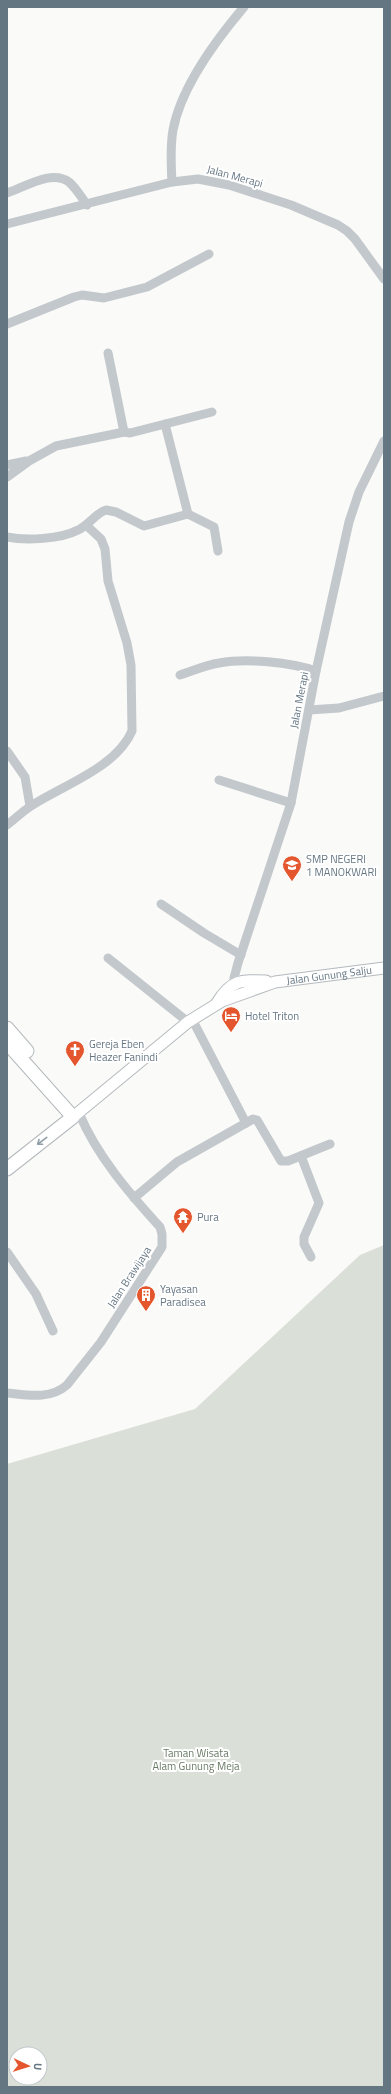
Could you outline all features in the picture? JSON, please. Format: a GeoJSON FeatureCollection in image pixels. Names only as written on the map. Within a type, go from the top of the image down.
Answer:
{"type":"FeatureCollection","features":[{"type":"Feature","properties":{"kind":"highway"},"geometry":{"type":"LineString","coordinates":[[7,1028],[76,1115]]}},
{"type":"Feature","properties":{"kind":"highway"},"geometry":{"type":"LineString","coordinates":[[7,1043],[76,1115]]}},
{"type":"Feature","properties":{"kind":"highway"},"geometry":{"type":"LineString","coordinates":[[7,1169],[76,1115]]}},
{"type":"Feature","properties":{"kind":"main road","name":"Jalan Gunung Salju"},"geometry":{"type":"LineString","coordinates":[[238,988],[384,968]]}},
{"type":"Feature","properties":{"kind":"main road"},"geometry":{"type":"LineString","coordinates":[[76,1115],[190,1020],[216,1004],[228,988],[238,988]]}},
{"type":"Feature","properties":{"kind":"street"},"geometry":{"type":"LineString","coordinates":[[172,182],[173,129],[186,96],[210,51],[223,31],[244,7]]}},
{"type":"Feature","properties":{"kind":"street"},"geometry":{"type":"LineString","coordinates":[[7,193],[51,177],[60,178],[70,183],[87,205]]}},
{"type":"Feature","properties":{"kind":"street","name":"Jalan Merapi"},"geometry":{"type":"LineString","coordinates":[[7,224],[87,205],[172,182],[198,179],[229,185],[291,205],[338,225],[355,239],[384,279]]}},
{"type":"Feature","properties":{"kind":"street"},"geometry":{"type":"LineString","coordinates":[[7,324],[74,297],[82,295],[104,298],[147,287],[209,254]]}},
{"type":"Feature","properties":{"kind":"street"},"geometry":{"type":"LineString","coordinates":[[108,353],[124,432]]}},
{"type":"Feature","properties":{"kind":"street"},"geometry":{"type":"LineString","coordinates":[[7,477],[29,461],[56,446],[124,432],[130,433],[212,412]]}},
{"type":"Feature","properties":{"kind":"street"},"geometry":{"type":"LineString","coordinates":[[165,424],[188,514]]}},
{"type":"Feature","properties":{"kind":"street","name":"Jalan Merapi"},"geometry":{"type":"LineString","coordinates":[[238,988],[239,959],[291,803],[316,671],[349,522],[359,492],[384,441]]}},
{"type":"Feature","properties":{"kind":"street"},"geometry":{"type":"LineString","coordinates":[[7,465],[29,461]]}},
{"type":"Feature","properties":{"kind":"street"},"geometry":{"type":"LineString","coordinates":[[7,537],[32,539],[61,535],[78,530],[106,510],[116,512],[144,526],[188,514],[214,527],[218,551]]}},
{"type":"Feature","properties":{"kind":"street"},"geometry":{"type":"LineString","coordinates":[[7,825],[30,806],[110,759],[128,740],[132,731],[131,665],[127,643],[108,581],[105,549],[101,539],[86,525]]}},
{"type":"Feature","properties":{"kind":"street"},"geometry":{"type":"LineString","coordinates":[[180,675],[207,666],[226,662],[282,663],[316,671]]}},
{"type":"Feature","properties":{"kind":"street"},"geometry":{"type":"LineString","coordinates":[[309,710],[339,708],[384,696]]}},
{"type":"Feature","properties":{"kind":"street"},"geometry":{"type":"LineString","coordinates":[[7,751],[25,777],[30,806]]}},
{"type":"Feature","properties":{"kind":"street"},"geometry":{"type":"LineString","coordinates":[[219,780],[291,803]]}},
{"type":"Feature","properties":{"kind":"street"},"geometry":{"type":"LineString","coordinates":[[161,904],[239,959]]}},
{"type":"Feature","properties":{"kind":"street"},"geometry":{"type":"LineString","coordinates":[[108,958],[190,1020],[246,1123]]}},
{"type":"Feature","properties":{"kind":"street","name":"Jalan Brawijaya"},"geometry":{"type":"LineString","coordinates":[[7,1393],[49,1395],[62,1390],[101,1342],[139,1282],[161,1252],[163,1241],[160,1227],[134,1198],[76,1115]]}},
{"type":"Feature","properties":{"kind":"street"},"geometry":{"type":"LineString","coordinates":[[134,1198],[178,1162],[253,1119],[257,1120],[281,1161],[288,1161],[330,1144]]}},
{"type":"Feature","properties":{"kind":"street"},"geometry":{"type":"LineString","coordinates":[[300,1156],[318,1202],[304,1237],[304,1244],[311,1257]]}},
{"type":"Feature","properties":{"kind":"street"},"geometry":{"type":"LineString","coordinates":[[7,1252],[36,1294],[53,1331]]}},
{"type":"Feature","properties":{"kind":"green space","name":"Taman Wisata Alam Gunung Meja"},"geometry":{"type":"Polygon","coordinates":[[[384,1245],[384,2087],[7,2087],[7,1464],[195,1409],[360,1255],[384,1245]]]}},
{"type":"Feature","properties":{"kind":"place","name":"SMP NEGERI 1 MANOKWARI"},"geometry":{"type":"Point","coordinates":[292,882]}},
{"type":"Feature","properties":{"kind":"place","name":"Hotel Triton"},"geometry":{"type":"Point","coordinates":[231,1033]}},
{"type":"Feature","properties":{"kind":"place","name":"Gereja Eben Heazer Fanindi"},"geometry":{"type":"Point","coordinates":[75,1067]}},
{"type":"Feature","properties":{"kind":"place","name":"Pura"},"geometry":{"type":"Point","coordinates":[183,1234]}},
{"type":"Feature","properties":{"kind":"place","name":"Yayasan Paradisea"},"geometry":{"type":"Point","coordinates":[146,1312]}}]}
